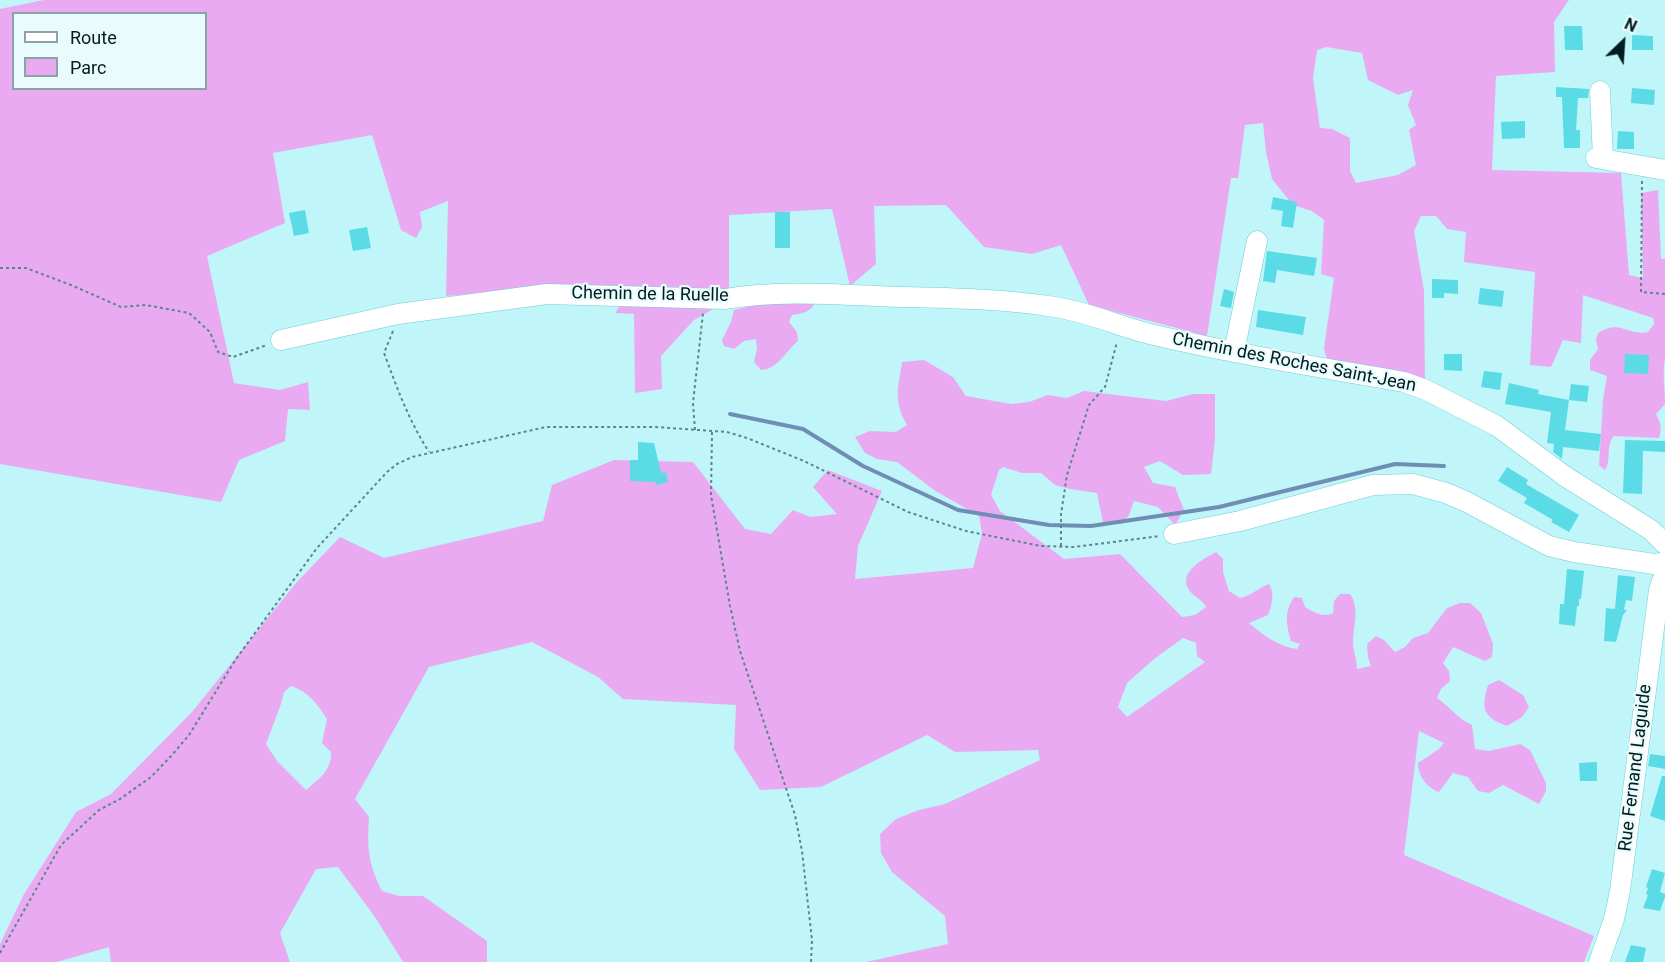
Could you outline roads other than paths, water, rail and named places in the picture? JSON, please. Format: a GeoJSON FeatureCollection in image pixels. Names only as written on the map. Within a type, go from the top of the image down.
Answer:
{"type":"FeatureCollection","features":[{"type":"Feature","properties":{"kind":"street"},"geometry":{"type":"LineString","coordinates":[[1600,91],[1600,158],[1665,170]]}},
{"type":"Feature","properties":{"kind":"street"},"geometry":{"type":"LineString","coordinates":[[1234,352],[1257,241]]}},
{"type":"Feature","properties":{"kind":"street","name":"Chemin de la Ruelle"},"geometry":{"type":"LineString","coordinates":[[281,340],[398,314],[546,294],[710,299],[749,295],[807,294],[927,297],[1055,307],[1095,315]]}},
{"type":"Feature","properties":{"kind":"street","name":"Chemin des Roches Saint-Jean"},"geometry":{"type":"LineString","coordinates":[[1095,315],[1148,333],[1234,352],[1404,382],[1426,390],[1497,426],[1566,477],[1651,530],[1665,544]]}},
{"type":"Feature","properties":{"kind":"street"},"geometry":{"type":"LineString","coordinates":[[1174,534],[1240,522],[1373,485],[1413,484],[1467,502],[1548,546],[1654,564],[1665,562]]}},
{"type":"Feature","properties":{"kind":"street","name":"Rue Fernand Laguide"},"geometry":{"type":"LineString","coordinates":[[1599,962],[1614,919],[1620,891],[1659,590],[1665,573]]}},
{"type":"Feature","properties":{"kind":"waterway"},"geometry":{"type":"LineString","coordinates":[[730,414],[803,429],[863,466],[958,510],[1049,525],[1091,526],[1219,507],[1395,464],[1444,466]]}}]}
